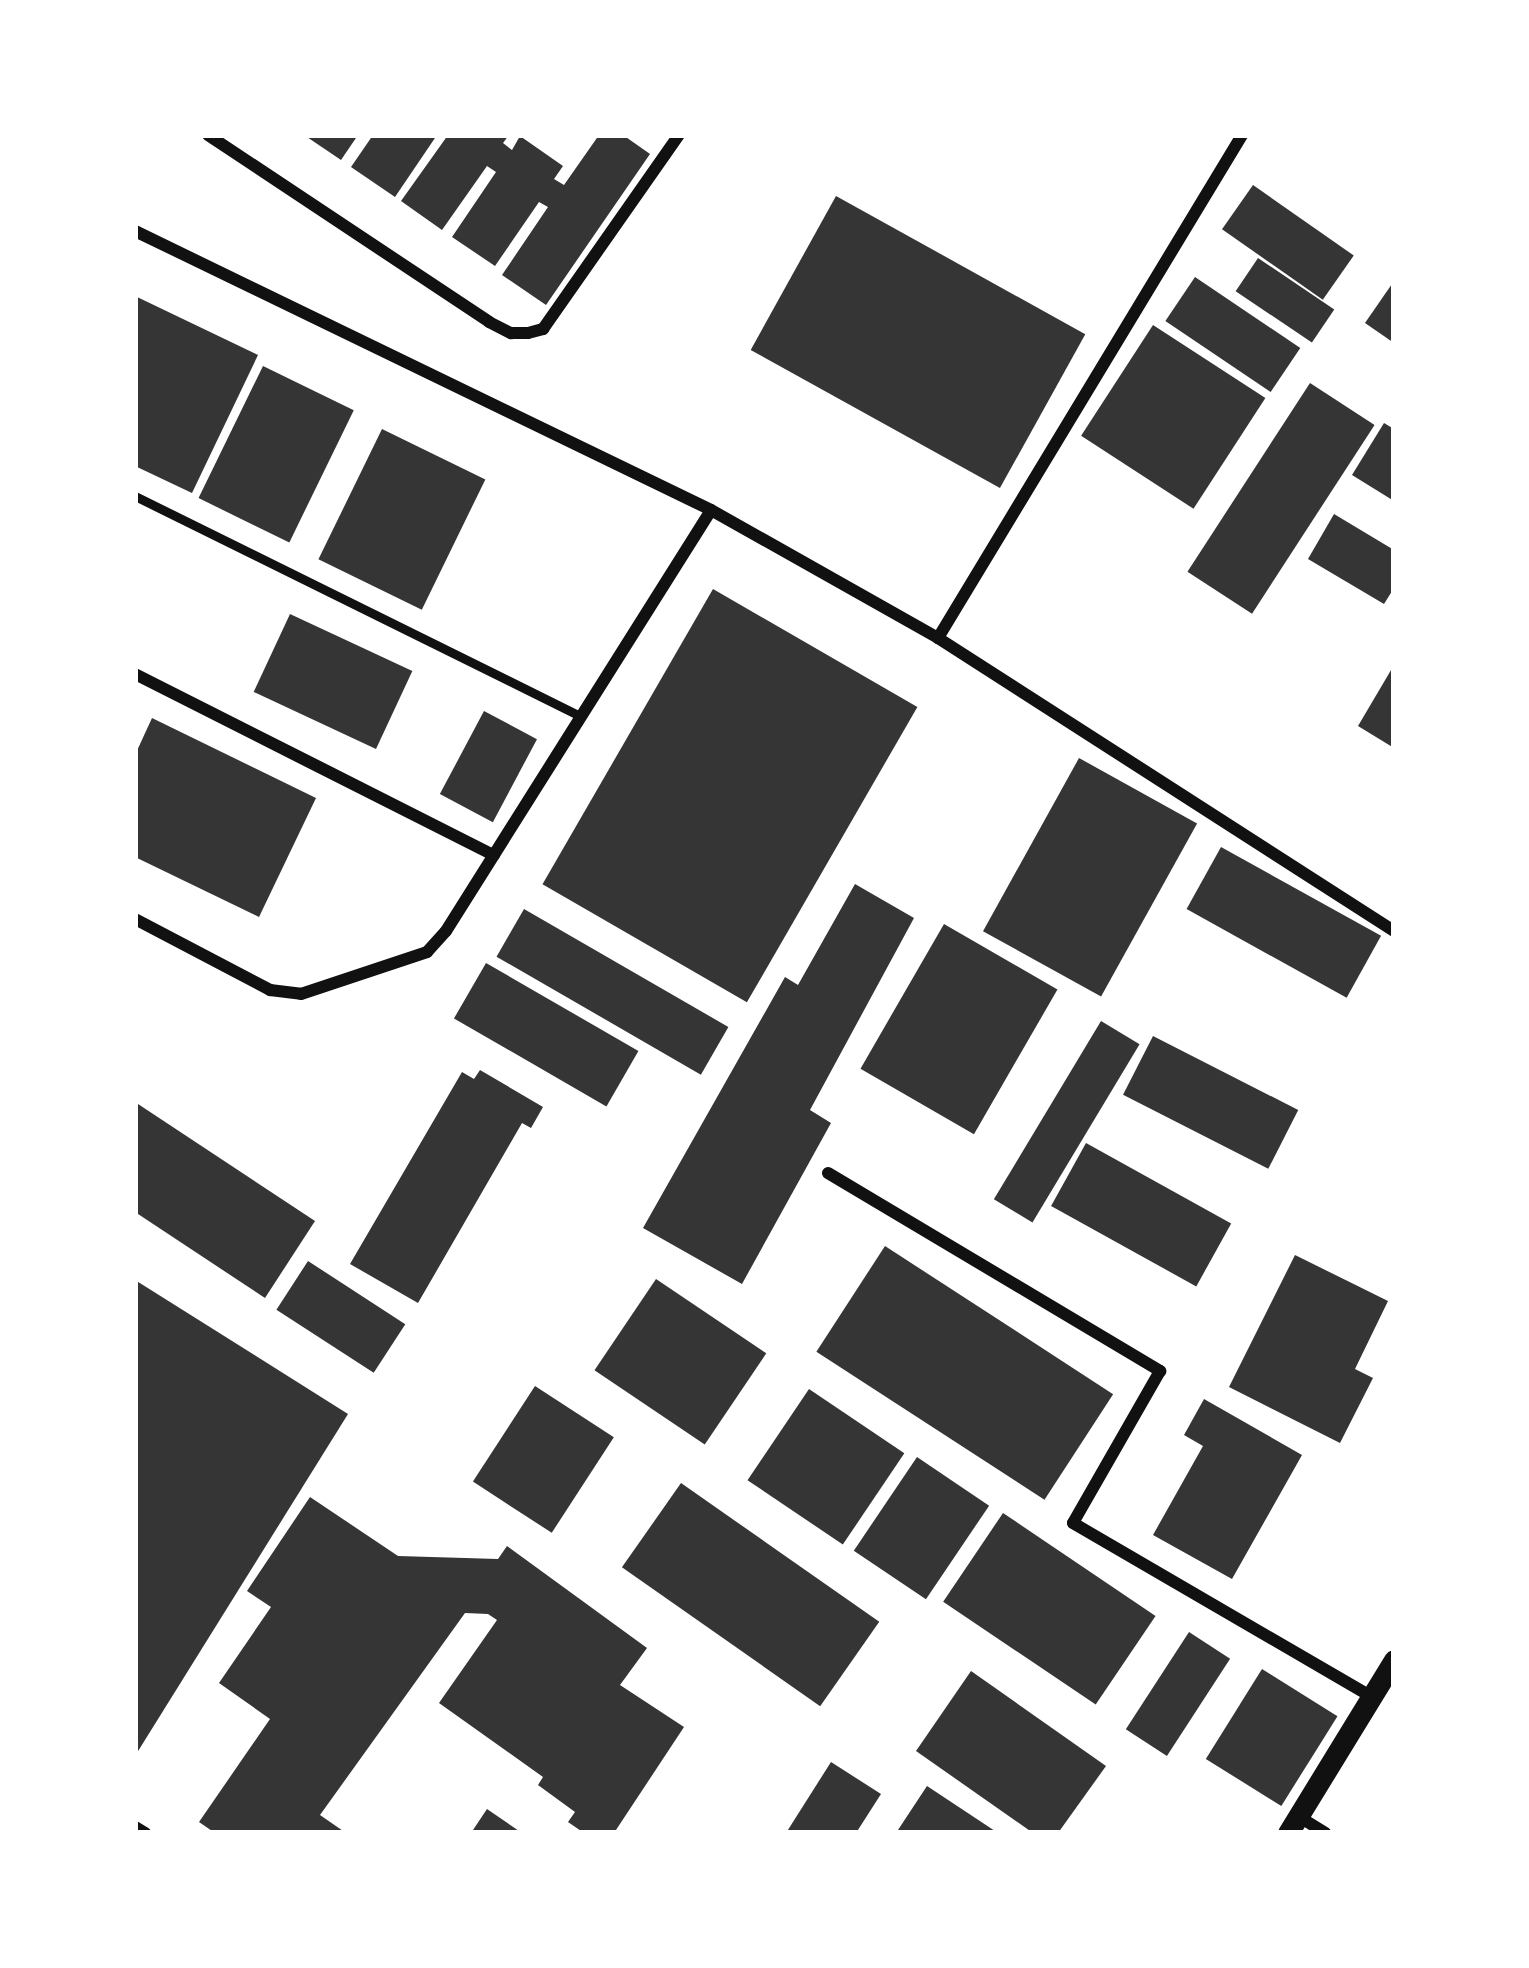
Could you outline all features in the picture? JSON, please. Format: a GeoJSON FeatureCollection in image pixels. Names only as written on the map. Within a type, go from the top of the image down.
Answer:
{"type":"FeatureCollection","features":[{"type":"Feature","properties":{"kind":"street"},"geometry":{"type":"LineString","coordinates":[[208,135],[489,322],[511,333],[528,333],[543,328],[679,135]]}},
{"type":"Feature","properties":{"kind":"street"},"geometry":{"type":"LineString","coordinates":[[938,638],[1242,135]]}},
{"type":"Feature","properties":{"kind":"street"},"geometry":{"type":"LineString","coordinates":[[135,231],[711,510],[938,638],[1394,931]]}},
{"type":"Feature","properties":{"kind":"street"},"geometry":{"type":"LineString","coordinates":[[135,919],[270,989],[301,994],[427,952],[494,855],[711,510]]}},
{"type":"Feature","properties":{"kind":"street"},"geometry":{"type":"LineString","coordinates":[[135,674],[494,855]]}},
{"type":"Feature","properties":{"kind":"street"},"geometry":{"type":"LineString","coordinates":[[827,1173],[1160,1371],[1073,1523],[1372,1696]]}},
{"type":"Feature","properties":{"kind":"street"},"geometry":{"type":"LineString","coordinates":[[1325,1833],[1293,1824],[1394,1660]]}},
{"type":"Feature","properties":{"kind":"street"},"geometry":{"type":"LineString","coordinates":[[135,1827],[145,1833]]}},
{"type":"Feature","properties":{"kind":"lane"},"geometry":{"type":"LineString","coordinates":[[135,496],[581,716]]}},
{"type":"Feature","properties":{"kind":"building"},"geometry":{"type":"Polygon","coordinates":[[[304,135],[358,135],[341,160],[304,135]]]}},
{"type":"Feature","properties":{"kind":"building"},"geometry":{"type":"Polygon","coordinates":[[[373,135],[437,135],[395,197],[351,167],[373,135]]]}},
{"type":"Feature","properties":{"kind":"building"},"geometry":{"type":"Polygon","coordinates":[[[448,135],[509,135],[503,143],[512,150],[520,136],[563,166],[554,179],[564,185],[599,135],[623,135],[650,154],[546,305],[502,275],[548,207],[539,202],[495,266],[452,237],[496,172],[487,166],[442,230],[401,201],[448,135]]]}},
{"type":"Feature","properties":{"kind":"building"},"geometry":{"type":"Polygon","coordinates":[[[1253,185],[1354,256],[1323,300],[1222,229],[1253,185]]]}},
{"type":"Feature","properties":{"kind":"building"},"geometry":{"type":"Polygon","coordinates":[[[836,196],[1085,334],[1000,488],[751,350],[836,196]]]}},
{"type":"Feature","properties":{"kind":"building"},"geometry":{"type":"Polygon","coordinates":[[[1258,258],[1334,309],[1312,343],[1236,291],[1258,258]]]}},
{"type":"Feature","properties":{"kind":"building"},"geometry":{"type":"Polygon","coordinates":[[[1195,277],[1300,348],[1271,392],[1165,321],[1195,277]]]}},
{"type":"Feature","properties":{"kind":"building"},"geometry":{"type":"Polygon","coordinates":[[[1394,281],[1394,343],[1365,323],[1394,281]]]}},
{"type":"Feature","properties":{"kind":"building"},"geometry":{"type":"Polygon","coordinates":[[[135,296],[258,355],[192,493],[135,466],[135,296]]]}},
{"type":"Feature","properties":{"kind":"building"},"geometry":{"type":"Polygon","coordinates":[[[1153,325],[1265,398],[1193,509],[1081,436],[1153,325]]]}},
{"type":"Feature","properties":{"kind":"building"},"geometry":{"type":"Polygon","coordinates":[[[263,366],[354,410],[289,542],[199,498],[263,366]]]}},
{"type":"Feature","properties":{"kind":"building"},"geometry":{"type":"Polygon","coordinates":[[[1310,383],[1375,425],[1252,614],[1187,572],[1310,383]]]}},
{"type":"Feature","properties":{"kind":"building"},"geometry":{"type":"Polygon","coordinates":[[[1384,423],[1394,429],[1394,501],[1352,475],[1384,423]]]}},
{"type":"Feature","properties":{"kind":"building"},"geometry":{"type":"Polygon","coordinates":[[[382,429],[485,479],[422,610],[318,559],[382,429]]]}},
{"type":"Feature","properties":{"kind":"building"},"geometry":{"type":"Polygon","coordinates":[[[1334,514],[1394,550],[1394,588],[1384,604],[1308,559],[1334,514]]]}},
{"type":"Feature","properties":{"kind":"building"},"geometry":{"type":"Polygon","coordinates":[[[713,589],[917,707],[747,1002],[542,884],[713,589]]]}},
{"type":"Feature","properties":{"kind":"building"},"geometry":{"type":"Polygon","coordinates":[[[290,614],[412,671],[376,749],[254,692],[290,614]]]}},
{"type":"Feature","properties":{"kind":"building"},"geometry":{"type":"Polygon","coordinates":[[[1394,665],[1394,748],[1358,726],[1394,665]]]}},
{"type":"Feature","properties":{"kind":"building"},"geometry":{"type":"Polygon","coordinates":[[[484,711],[537,739],[493,822],[440,794],[484,711]]]}},
{"type":"Feature","properties":{"kind":"building"},"geometry":{"type":"Polygon","coordinates":[[[152,718],[316,798],[259,917],[135,857],[135,755],[152,718]]]}},
{"type":"Feature","properties":{"kind":"building"},"geometry":{"type":"Polygon","coordinates":[[[1079,758],[1197,823],[1101,997],[983,931],[1079,758]]]}},
{"type":"Feature","properties":{"kind":"building"},"geometry":{"type":"Polygon","coordinates":[[[1221,847],[1381,936],[1347,998],[1187,909],[1221,847]]]}},
{"type":"Feature","properties":{"kind":"building"},"geometry":{"type":"Polygon","coordinates":[[[855,884],[914,918],[810,1110],[831,1123],[742,1284],[643,1228],[785,977],[798,985],[855,884]]]}},
{"type":"Feature","properties":{"kind":"building"},"geometry":{"type":"Polygon","coordinates":[[[524,909],[728,1027],[701,1075],[496,957],[524,909]]]}},
{"type":"Feature","properties":{"kind":"building"},"geometry":{"type":"Polygon","coordinates":[[[944,924],[1057,989],[974,1134],[861,1069],[944,924]]]}},
{"type":"Feature","properties":{"kind":"building"},"geometry":{"type":"Polygon","coordinates":[[[486,963],[638,1051],[606,1106],[454,1018],[486,963]]]}},
{"type":"Feature","properties":{"kind":"building"},"geometry":{"type":"Polygon","coordinates":[[[1101,1021],[1140,1044],[1032,1222],[994,1199],[1101,1021]]]}},
{"type":"Feature","properties":{"kind":"building"},"geometry":{"type":"Polygon","coordinates":[[[1153,1036],[1298,1110],[1268,1169],[1123,1095],[1153,1036]]]}},
{"type":"Feature","properties":{"kind":"building"},"geometry":{"type":"Polygon","coordinates":[[[480,1070],[543,1107],[531,1128],[522,1123],[418,1303],[350,1264],[462,1072],[474,1079],[480,1070]]]}},
{"type":"Feature","properties":{"kind":"building"},"geometry":{"type":"Polygon","coordinates":[[[135,1102],[315,1221],[265,1298],[135,1212],[135,1102]]]}},
{"type":"Feature","properties":{"kind":"building"},"geometry":{"type":"Polygon","coordinates":[[[1086,1143],[1231,1223],[1196,1286],[1051,1206],[1086,1143]]]}},
{"type":"Feature","properties":{"kind":"building"},"geometry":{"type":"Polygon","coordinates":[[[885,1246],[1113,1394],[1044,1500],[816,1352],[885,1246]]]}},
{"type":"Feature","properties":{"kind":"building"},"geometry":{"type":"Polygon","coordinates":[[[1295,1255],[1388,1301],[1355,1369],[1373,1378],[1340,1443],[1229,1387],[1295,1255]]]}},
{"type":"Feature","properties":{"kind":"building"},"geometry":{"type":"Polygon","coordinates":[[[308,1261],[405,1324],[374,1373],[276,1310],[308,1261]]]}},
{"type":"Feature","properties":{"kind":"building"},"geometry":{"type":"Polygon","coordinates":[[[656,1279],[766,1353],[705,1445],[594,1370],[656,1279]]]}},
{"type":"Feature","properties":{"kind":"building"},"geometry":{"type":"Polygon","coordinates":[[[135,1280],[348,1414],[135,1756],[135,1280]]]}},
{"type":"Feature","properties":{"kind":"building"},"geometry":{"type":"Polygon","coordinates":[[[535,1386],[614,1437],[552,1533],[473,1482],[535,1386]]]}},
{"type":"Feature","properties":{"kind":"building"},"geometry":{"type":"Polygon","coordinates":[[[809,1389],[904,1453],[843,1545],[747,1480],[809,1389]]]}},
{"type":"Feature","properties":{"kind":"building"},"geometry":{"type":"Polygon","coordinates":[[[1204,1399],[1302,1455],[1232,1579],[1153,1535],[1203,1446],[1184,1435],[1204,1399]]]}},
{"type":"Feature","properties":{"kind":"building"},"geometry":{"type":"Polygon","coordinates":[[[917,1457],[989,1506],[926,1599],[854,1551],[917,1457]]]}},
{"type":"Feature","properties":{"kind":"building"},"geometry":{"type":"Polygon","coordinates":[[[681,1483],[879,1622],[820,1706],[622,1567],[681,1483]]]}},
{"type":"Feature","properties":{"kind":"building"},"geometry":{"type":"Polygon","coordinates":[[[310,1497],[398,1556],[498,1559],[507,1546],[647,1648],[620,1685],[684,1727],[614,1833],[584,1833],[568,1822],[575,1812],[538,1785],[543,1777],[439,1703],[497,1620],[488,1614],[465,1613],[320,1815],[346,1833],[215,1833],[199,1822],[270,1719],[219,1683],[271,1607],[247,1591],[310,1497]]]}},
{"type":"Feature","properties":{"kind":"building"},"geometry":{"type":"Polygon","coordinates":[[[1003,1513],[1156,1616],[1096,1705],[943,1602],[1003,1513]]]}},
{"type":"Feature","properties":{"kind":"building"},"geometry":{"type":"Polygon","coordinates":[[[1189,1632],[1230,1659],[1167,1756],[1126,1729],[1189,1632]]]}},
{"type":"Feature","properties":{"kind":"building"},"geometry":{"type":"Polygon","coordinates":[[[1262,1669],[1337,1716],[1281,1806],[1206,1759],[1262,1669]]]}},
{"type":"Feature","properties":{"kind":"building"},"geometry":{"type":"Polygon","coordinates":[[[971,1671],[1106,1766],[1058,1833],[1033,1833],[916,1751],[971,1671]]]}},
{"type":"Feature","properties":{"kind":"building"},"geometry":{"type":"Polygon","coordinates":[[[831,1762],[881,1794],[856,1833],[786,1833],[831,1762]]]}},
{"type":"Feature","properties":{"kind":"building"},"geometry":{"type":"Polygon","coordinates":[[[927,1786],[998,1833],[896,1833],[927,1786]]]}},
{"type":"Feature","properties":{"kind":"building"},"geometry":{"type":"Polygon","coordinates":[[[487,1809],[522,1833],[471,1833],[487,1809]]]}}]}
